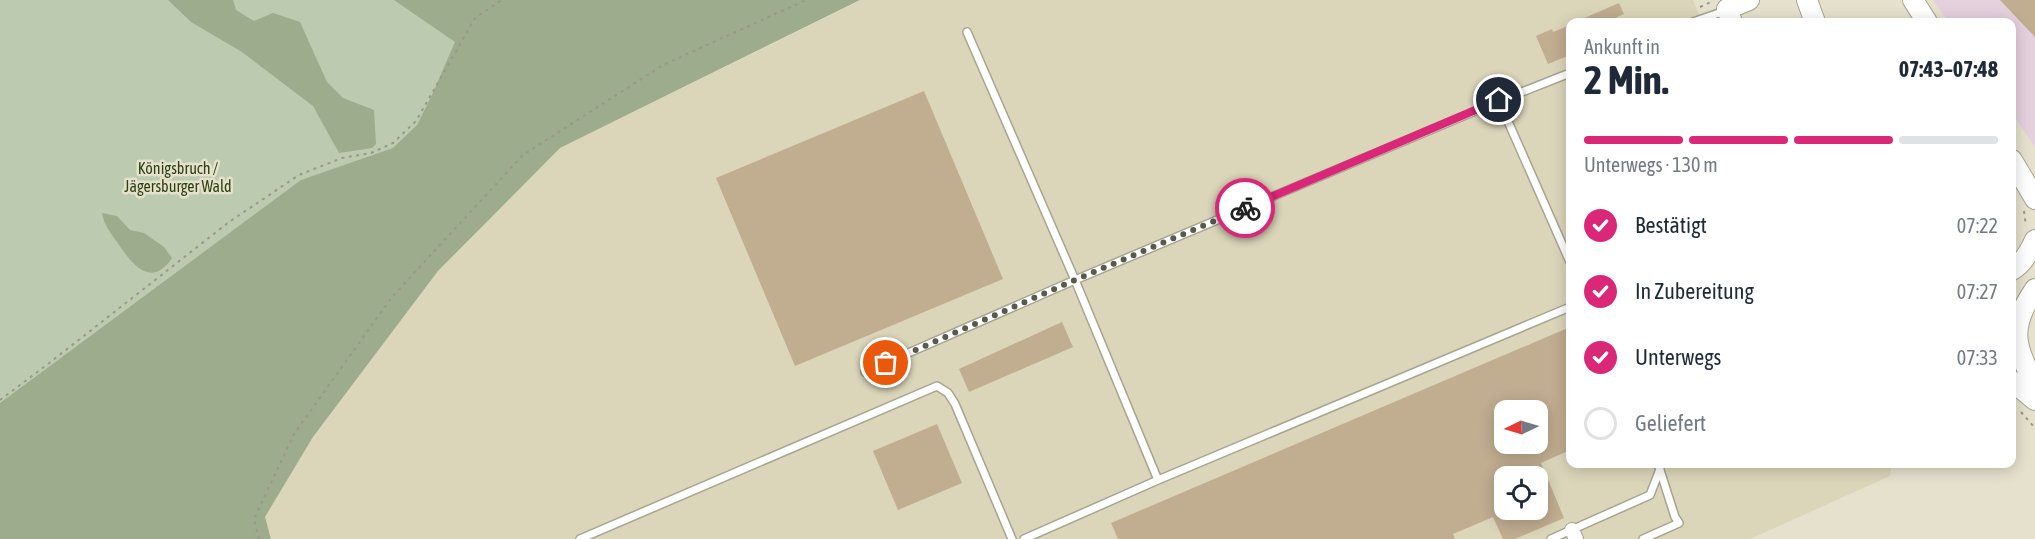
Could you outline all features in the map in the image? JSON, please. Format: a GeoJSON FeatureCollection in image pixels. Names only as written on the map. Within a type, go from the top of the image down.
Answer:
{"type":"FeatureCollection","features":[{"type":"Feature","properties":{"kind":"street"},"geometry":{"type":"LineString","coordinates":[[1728,11],[1749,0]]}},
{"type":"Feature","properties":{"kind":"street"},"geometry":{"type":"LineString","coordinates":[[1914,0],[1925,18]]}},
{"type":"Feature","properties":{"kind":"street"},"geometry":{"type":"LineString","coordinates":[[2016,168],[2032,201]]}},
{"type":"Feature","properties":{"kind":"street"},"geometry":{"type":"LineString","coordinates":[[2016,268],[2029,253],[2030,237]]}},
{"type":"Feature","properties":{"kind":"street"},"geometry":{"type":"LineString","coordinates":[[2035,289],[2024,305],[2018,325],[2017,339],[2020,354],[2035,385]]}},
{"type":"Feature","properties":{"kind":"street"},"geometry":{"type":"LineString","coordinates":[[2016,369],[2035,394]]}},
{"type":"Feature","properties":{"kind":"street"},"geometry":{"type":"LineString","coordinates":[[2016,388],[2026,404]]}},
{"type":"Feature","properties":{"kind":"lane"},"geometry":{"type":"LineString","coordinates":[[1706,18],[1728,11]]}},
{"type":"Feature","properties":{"kind":"lane"},"geometry":{"type":"LineString","coordinates":[[967,32],[1075,280],[1158,480]]}},
{"type":"Feature","properties":{"kind":"lane"},"geometry":{"type":"LineString","coordinates":[[865,372],[1075,280],[1566,74]]}},
{"type":"Feature","properties":{"kind":"lane"},"geometry":{"type":"LineString","coordinates":[[1499,100],[1566,253]]}},
{"type":"Feature","properties":{"kind":"lane"},"geometry":{"type":"LineString","coordinates":[[1024,539],[1158,480],[1566,309]]}},
{"type":"Feature","properties":{"kind":"lane"},"geometry":{"type":"LineString","coordinates":[[580,539],[937,386],[948,393],[955,404],[1012,539]]}},
{"type":"Feature","properties":{"kind":"lane"},"geometry":{"type":"LineString","coordinates":[[1551,539],[1574,534],[1650,495],[1657,468]]}},
{"type":"Feature","properties":{"kind":"lane"},"geometry":{"type":"LineString","coordinates":[[1643,539],[1679,523],[1675,518],[1659,468]]}},
{"type":"Feature","properties":{"kind":"path"},"geometry":{"type":"LineString","coordinates":[[0,400],[229,222],[299,175],[342,158],[371,153],[393,143],[416,121],[475,18],[502,0]]}},
{"type":"Feature","properties":{"kind":"path"},"geometry":{"type":"LineString","coordinates":[[260,539],[254,519],[294,434],[392,297],[523,155],[663,64],[806,0]]}},
{"type":"Feature","properties":{"kind":"path"},"geometry":{"type":"LineString","coordinates":[[2030,237],[2027,224],[2032,201]]}},
{"type":"Feature","properties":{"kind":"path"},"geometry":{"type":"LineString","coordinates":[[2026,404],[2035,428]]}},
{"type":"Feature","properties":{"kind":"shaded area"},"geometry":{"type":"Polygon","coordinates":[[[861,0],[1693,0],[1700,18],[1566,18],[1566,468],[1891,468],[1890,476],[1750,539],[272,539],[264,518],[313,437],[438,271],[560,148],[861,0]]]}},
{"type":"Feature","properties":{"kind":"shaded area"},"geometry":{"type":"Polygon","coordinates":[[[1933,0],[2035,0],[2035,147],[2016,119],[2016,18],[1946,18],[1933,0]]]}},
{"type":"Feature","properties":{"kind":"green space","name":"Königsbruch / Jägersburger Wald"},"geometry":{"type":"Polygon","coordinates":[[[0,0],[636,0],[0,512],[0,0]]]}},
{"type":"Feature","properties":{"kind":"green space"},"geometry":{"type":"Polygon","coordinates":[[[168,0],[233,0],[236,10],[254,21],[273,13],[300,22],[327,82],[343,98],[374,110],[376,144],[372,148],[339,153],[313,106],[242,52],[191,22],[168,0]]]}},
{"type":"Feature","properties":{"kind":"green space"},"geometry":{"type":"Polygon","coordinates":[[[394,0],[860,0],[560,148],[438,271],[313,437],[265,517],[271,539],[0,539],[0,403],[301,180],[393,148],[417,125],[455,42],[394,0]]]}},
{"type":"Feature","properties":{"kind":"green space"},"geometry":{"type":"Polygon","coordinates":[[[102,213],[117,216],[130,230],[144,233],[164,247],[172,258],[157,272],[149,273],[142,270],[123,250],[104,221],[102,213]]]}},
{"type":"Feature","properties":{"kind":"building"},"geometry":{"type":"Polygon","coordinates":[[[2000,0],[2035,0],[2035,37],[2000,0]]]}},
{"type":"Feature","properties":{"kind":"building"},"geometry":{"type":"Polygon","coordinates":[[[1619,3],[1624,14],[1618,18],[1584,18],[1619,3]]]}},
{"type":"Feature","properties":{"kind":"building"},"geometry":{"type":"Polygon","coordinates":[[[1566,27],[1566,57],[1548,64],[1536,36],[1552,29],[1553,32],[1566,27]]]}},
{"type":"Feature","properties":{"kind":"building"},"geometry":{"type":"Polygon","coordinates":[[[924,91],[1003,279],[795,366],[716,178],[924,91]]]}},
{"type":"Feature","properties":{"kind":"building"},"geometry":{"type":"Polygon","coordinates":[[[1062,322],[1073,347],[969,392],[959,369],[1062,322]]]}},
{"type":"Feature","properties":{"kind":"building"},"geometry":{"type":"Polygon","coordinates":[[[1566,329],[1566,452],[1541,463],[1542,466],[1494,466],[1494,519],[1493,517],[1453,534],[1455,539],[1118,539],[1111,523],[1566,329]]]}},
{"type":"Feature","properties":{"kind":"building"},"geometry":{"type":"Polygon","coordinates":[[[937,424],[962,483],[898,510],[873,451],[937,424]]]}},
{"type":"Feature","properties":{"kind":"building"},"geometry":{"type":"Polygon","coordinates":[[[1548,480],[1564,518],[1515,539],[1503,539],[1494,520],[1548,520],[1548,480]]]}},
{"type":"Feature","properties":{"kind":"way so far"},"geometry":{"type":"LineString","coordinates":[[886,363],[1245,208]]}},
{"type":"Feature","properties":{"kind":"route"},"geometry":{"type":"LineString","coordinates":[[1245,208],[1499,100]]}}]}
